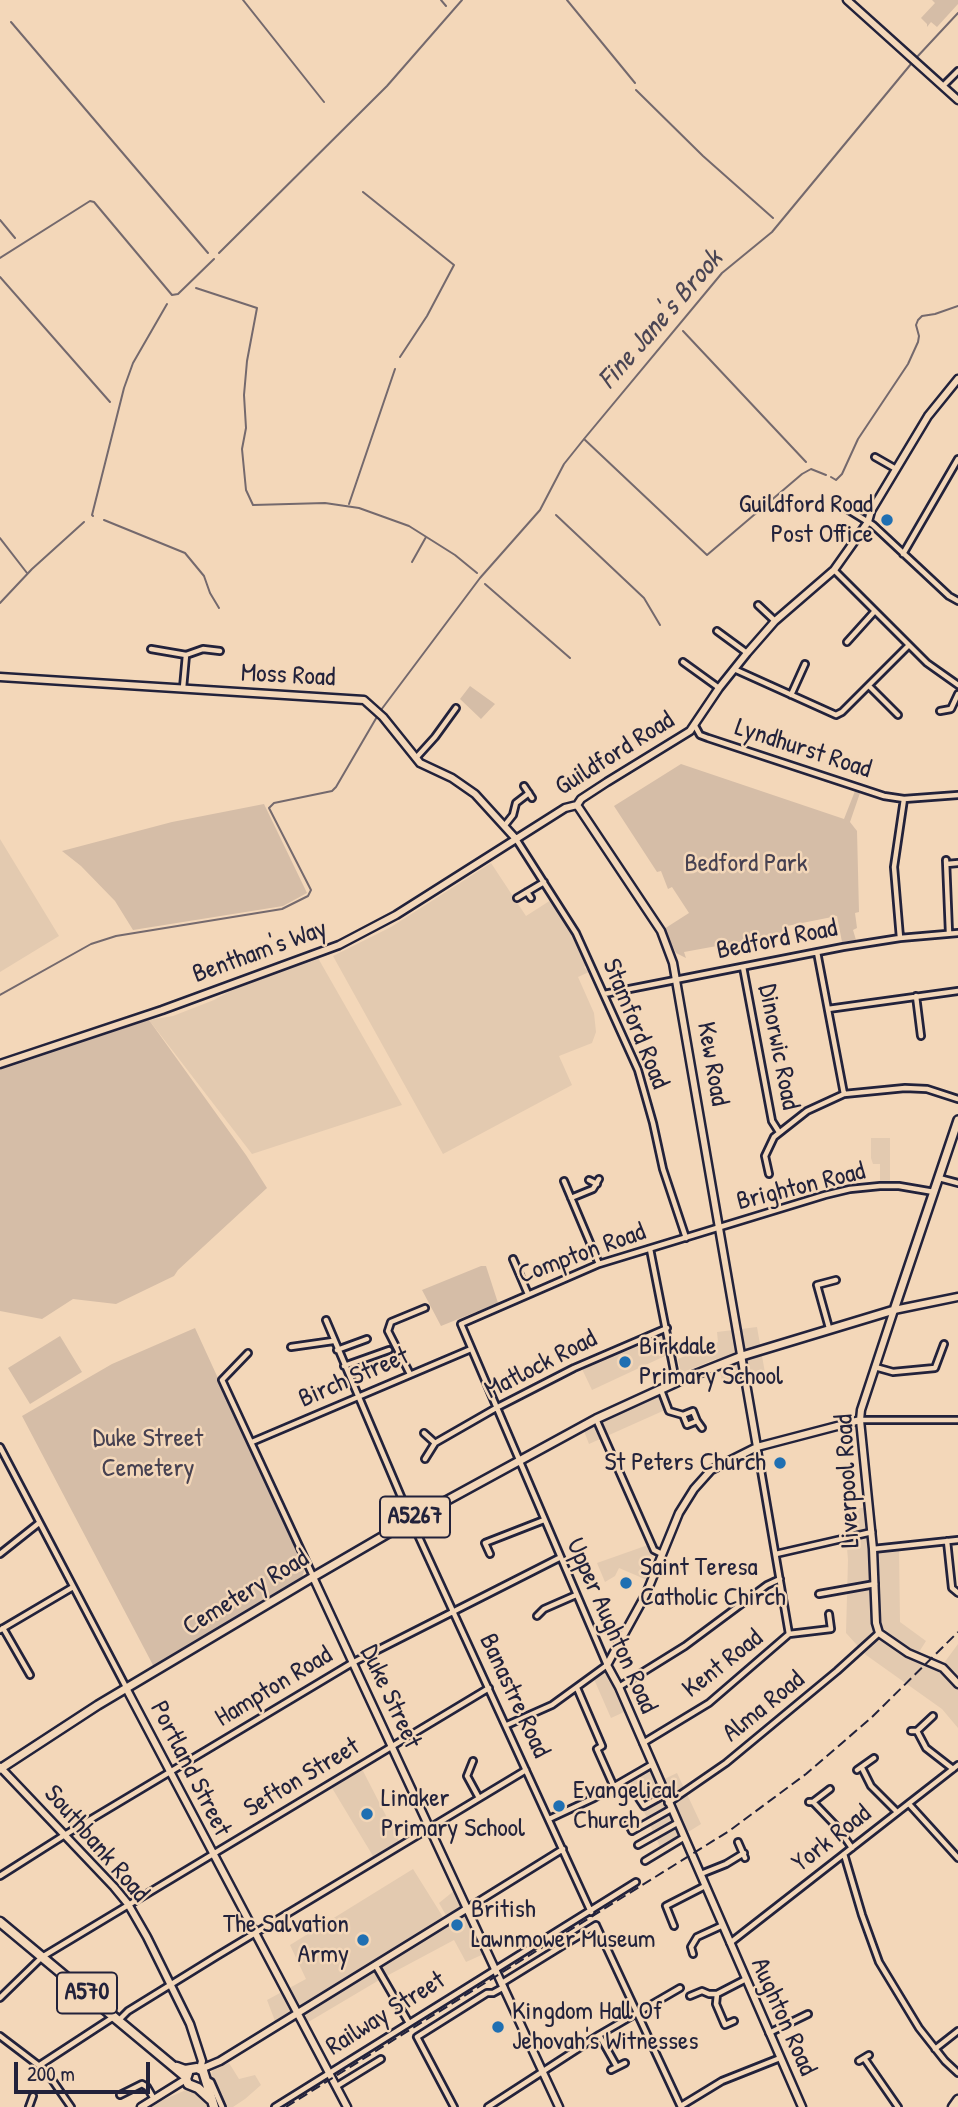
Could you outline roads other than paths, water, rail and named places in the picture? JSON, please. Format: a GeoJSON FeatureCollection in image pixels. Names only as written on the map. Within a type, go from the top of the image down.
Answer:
{"type":"FeatureCollection","features":[{"type":"Feature","properties":{"kind":"highway","name":"A570"},"geometry":{"type":"LineString","coordinates":[[0,1922],[173,2064],[197,2078],[213,2104]]}},
{"type":"Feature","properties":{"kind":"highway"},"geometry":{"type":"LineString","coordinates":[[953,2107],[958,2100]]}},
{"type":"Feature","properties":{"kind":"main road","name":"Liverpool Road"},"geometry":{"type":"LineString","coordinates":[[894,1310],[955,1137],[958,1120]]}},
{"type":"Feature","properties":{"kind":"main road","name":"A5267"},"geometry":{"type":"LineString","coordinates":[[519,1460],[596,1419],[679,1381],[742,1356],[894,1310]]}},
{"type":"Feature","properties":{"kind":"main road","name":"Cemetery Road"},"geometry":{"type":"LineString","coordinates":[[1,1768],[126,1688],[411,1520],[519,1460]]}},
{"type":"Feature","properties":{"kind":"street"},"geometry":{"type":"LineString","coordinates":[[847,0],[958,100]]}},
{"type":"Feature","properties":{"kind":"street"},"geometry":{"type":"LineString","coordinates":[[943,86],[958,71]]}},
{"type":"Feature","properties":{"kind":"street","name":"Guildford Road"},"geometry":{"type":"LineString","coordinates":[[516,839],[565,808],[577,805],[581,799],[695,726],[733,669],[775,621],[834,570],[868,522],[871,511],[928,416],[958,379]]}},
{"type":"Feature","properties":{"kind":"street"},"geometry":{"type":"LineString","coordinates":[[875,457],[895,469]]}},
{"type":"Feature","properties":{"kind":"street"},"geometry":{"type":"LineString","coordinates":[[903,554],[958,459]]}},
{"type":"Feature","properties":{"kind":"street"},"geometry":{"type":"LineString","coordinates":[[847,509],[868,522],[949,596],[958,601]]}},
{"type":"Feature","properties":{"kind":"street"},"geometry":{"type":"LineString","coordinates":[[834,570],[927,663],[958,685]]}},
{"type":"Feature","properties":{"kind":"street"},"geometry":{"type":"LineString","coordinates":[[758,605],[775,621]]}},
{"type":"Feature","properties":{"kind":"street"},"geometry":{"type":"LineString","coordinates":[[846,642],[874,612]]}},
{"type":"Feature","properties":{"kind":"street"},"geometry":{"type":"LineString","coordinates":[[717,631],[747,653]]}},
{"type":"Feature","properties":{"kind":"street"},"geometry":{"type":"LineString","coordinates":[[733,669],[836,715],[909,645]]}},
{"type":"Feature","properties":{"kind":"street"},"geometry":{"type":"LineString","coordinates":[[151,649],[186,655],[203,649],[220,650]]}},
{"type":"Feature","properties":{"kind":"street"},"geometry":{"type":"LineString","coordinates":[[183,688],[186,655]]}},
{"type":"Feature","properties":{"kind":"street"},"geometry":{"type":"LineString","coordinates":[[683,662],[719,688]]}},
{"type":"Feature","properties":{"kind":"street"},"geometry":{"type":"LineString","coordinates":[[791,695],[805,664]]}},
{"type":"Feature","properties":{"kind":"street","name":"Moss Road"},"geometry":{"type":"LineString","coordinates":[[0,677],[364,700],[382,716],[420,763],[452,778],[475,794],[516,839]]}},
{"type":"Feature","properties":{"kind":"street"},"geometry":{"type":"LineString","coordinates":[[869,686],[898,715]]}},
{"type":"Feature","properties":{"kind":"street"},"geometry":{"type":"LineString","coordinates":[[940,711],[951,709],[958,694]]}},
{"type":"Feature","properties":{"kind":"street"},"geometry":{"type":"LineString","coordinates":[[416,758],[456,708]]}},
{"type":"Feature","properties":{"kind":"street","name":"Lyndhurst Road"},"geometry":{"type":"LineString","coordinates":[[695,726],[700,735],[857,788],[904,799],[958,795]]}},
{"type":"Feature","properties":{"kind":"street"},"geometry":{"type":"LineString","coordinates":[[505,825],[513,815],[516,803],[530,795],[524,786]]}},
{"type":"Feature","properties":{"kind":"street"},"geometry":{"type":"LineString","coordinates":[[900,938],[894,867],[904,799]]}},
{"type":"Feature","properties":{"kind":"street","name":"Kew Road"},"geometry":{"type":"LineString","coordinates":[[577,805],[661,931],[678,979],[757,1447]]}},
{"type":"Feature","properties":{"kind":"street","name":"Stamford Road"},"geometry":{"type":"LineString","coordinates":[[516,839],[576,933],[638,1071],[663,1169],[686,1238]]}},
{"type":"Feature","properties":{"kind":"street","name":"Bentham's Way"},"geometry":{"type":"LineString","coordinates":[[0,1064],[162,1010],[339,945],[396,915],[516,839]]}},
{"type":"Feature","properties":{"kind":"street"},"geometry":{"type":"LineString","coordinates":[[949,933],[946,862],[958,863]]}},
{"type":"Feature","properties":{"kind":"street"},"geometry":{"type":"LineString","coordinates":[[517,898],[544,882]]}},
{"type":"Feature","properties":{"kind":"street"},"geometry":{"type":"LineString","coordinates":[[527,892],[531,898]]}},
{"type":"Feature","properties":{"kind":"street","name":"Bedford Road"},"geometry":{"type":"LineString","coordinates":[[604,994],[817,952],[900,938],[958,933]]}},
{"type":"Feature","properties":{"kind":"street"},"geometry":{"type":"LineString","coordinates":[[817,952],[844,1094]]}},
{"type":"Feature","properties":{"kind":"street","name":"Dinorwic Road"},"geometry":{"type":"LineString","coordinates":[[743,967],[772,1121],[779,1132]]}},
{"type":"Feature","properties":{"kind":"street"},"geometry":{"type":"LineString","coordinates":[[828,1009],[958,991]]}},
{"type":"Feature","properties":{"kind":"street"},"geometry":{"type":"LineString","coordinates":[[916,996],[921,1036]]}},
{"type":"Feature","properties":{"kind":"street"},"geometry":{"type":"LineString","coordinates":[[769,1174],[765,1156],[768,1146],[779,1132],[807,1111],[844,1094],[905,1088],[928,1089],[958,1099]]}},
{"type":"Feature","properties":{"kind":"street"},"geometry":{"type":"LineString","coordinates":[[939,1178],[958,1183]]}},
{"type":"Feature","properties":{"kind":"street"},"geometry":{"type":"LineString","coordinates":[[571,1198],[587,1193],[598,1181],[589,1180]]}},
{"type":"Feature","properties":{"kind":"street"},"geometry":{"type":"LineString","coordinates":[[564,1181],[599,1264]]}},
{"type":"Feature","properties":{"kind":"street","name":"Brighton Road"},"geometry":{"type":"LineString","coordinates":[[720,1228],[850,1189],[899,1186],[934,1192]]}},
{"type":"Feature","properties":{"kind":"street","name":"Compton Road"},"geometry":{"type":"LineString","coordinates":[[461,1324],[599,1264],[720,1228]]}},
{"type":"Feature","properties":{"kind":"street"},"geometry":{"type":"LineString","coordinates":[[650,1249],[674,1371],[679,1381]]}},
{"type":"Feature","properties":{"kind":"street"},"geometry":{"type":"LineString","coordinates":[[513,1259],[528,1294]]}},
{"type":"Feature","properties":{"kind":"street"},"geometry":{"type":"LineString","coordinates":[[829,1328],[817,1285],[836,1280]]}},
{"type":"Feature","properties":{"kind":"street"},"geometry":{"type":"LineString","coordinates":[[894,1310],[958,1297]]}},
{"type":"Feature","properties":{"kind":"street"},"geometry":{"type":"LineString","coordinates":[[410,1374],[387,1331],[391,1322],[425,1308]]}},
{"type":"Feature","properties":{"kind":"street","name":"Liverpool Road"},"geometry":{"type":"LineString","coordinates":[[879,1633],[860,1420],[894,1310]]}},
{"type":"Feature","properties":{"kind":"street","name":"Banastre Road"},"geometry":{"type":"LineString","coordinates":[[326,1320],[411,1520],[591,1912]]}},
{"type":"Feature","properties":{"kind":"street","name":"Upper Aughton Road"},"geometry":{"type":"LineString","coordinates":[[461,1324],[559,1558],[730,1943]]}},
{"type":"Feature","properties":{"kind":"street","name":"Matlock Road"},"geometry":{"type":"LineString","coordinates":[[435,1443],[574,1368],[667,1328]]}},
{"type":"Feature","properties":{"kind":"street"},"geometry":{"type":"LineString","coordinates":[[337,1350],[367,1339]]}},
{"type":"Feature","properties":{"kind":"street"},"geometry":{"type":"LineString","coordinates":[[291,1347],[333,1341]]}},
{"type":"Feature","properties":{"kind":"street"},"geometry":{"type":"LineString","coordinates":[[875,1367],[898,1373],[934,1368],[944,1344]]}},
{"type":"Feature","properties":{"kind":"street","name":"Birch Street"},"geometry":{"type":"LineString","coordinates":[[252,1442],[471,1349]]}},
{"type":"Feature","properties":{"kind":"street"},"geometry":{"type":"LineString","coordinates":[[344,1366],[389,1350]]}},
{"type":"Feature","properties":{"kind":"street","name":"Duke Street"},"geometry":{"type":"LineString","coordinates":[[248,1353],[222,1380],[559,2107]]}},
{"type":"Feature","properties":{"kind":"street"},"geometry":{"type":"LineString","coordinates":[[661,1390],[666,1407],[676,1415],[693,1411],[702,1428]]}},
{"type":"Feature","properties":{"kind":"street"},"geometry":{"type":"LineString","coordinates":[[683,1415],[687,1425],[697,1421]]}},
{"type":"Feature","properties":{"kind":"street"},"geometry":{"type":"LineString","coordinates":[[596,1419],[654,1550],[662,1554]]}},
{"type":"Feature","properties":{"kind":"street"},"geometry":{"type":"LineString","coordinates":[[506,1726],[552,1705],[607,1665],[646,1594],[680,1513],[694,1489],[711,1470],[757,1447],[860,1420],[958,1420]]}},
{"type":"Feature","properties":{"kind":"street"},"geometry":{"type":"LineString","coordinates":[[424,1433],[435,1443],[425,1459]]}},
{"type":"Feature","properties":{"kind":"street","name":"Portland Street"},"geometry":{"type":"LineString","coordinates":[[0,1447],[347,2107]]}},
{"type":"Feature","properties":{"kind":"street"},"geometry":{"type":"LineString","coordinates":[[757,1447],[789,1634],[831,1629],[829,1614]]}},
{"type":"Feature","properties":{"kind":"street"},"geometry":{"type":"LineString","coordinates":[[0,1462],[5,1458]]}},
{"type":"Feature","properties":{"kind":"street"},"geometry":{"type":"LineString","coordinates":[[490,1554],[485,1544],[544,1520]]}},
{"type":"Feature","properties":{"kind":"street"},"geometry":{"type":"LineString","coordinates":[[0,1554],[39,1523]]}},
{"type":"Feature","properties":{"kind":"street"},"geometry":{"type":"LineString","coordinates":[[776,1554],[872,1532]]}},
{"type":"Feature","properties":{"kind":"street"},"geometry":{"type":"LineString","coordinates":[[873,1549],[958,1540]]}},
{"type":"Feature","properties":{"kind":"street"},"geometry":{"type":"LineString","coordinates":[[947,1541],[952,1588],[958,1593]]}},
{"type":"Feature","properties":{"kind":"street","name":"Hampton Road"},"geometry":{"type":"LineString","coordinates":[[0,1877],[65,1835],[352,1663],[559,1558]]}},
{"type":"Feature","properties":{"kind":"street"},"geometry":{"type":"LineString","coordinates":[[619,1688],[685,1646],[767,1585],[780,1579]]}},
{"type":"Feature","properties":{"kind":"street"},"geometry":{"type":"LineString","coordinates":[[819,1594],[875,1584]]}},
{"type":"Feature","properties":{"kind":"street"},"geometry":{"type":"LineString","coordinates":[[30,1675],[1,1629],[73,1587]]}},
{"type":"Feature","properties":{"kind":"street"},"geometry":{"type":"LineString","coordinates":[[537,1616],[544,1609],[576,1595]]}},
{"type":"Feature","properties":{"kind":"street"},"geometry":{"type":"LineString","coordinates":[[879,1633],[908,1653],[943,1668],[958,1684]]}},
{"type":"Feature","properties":{"kind":"street","name":"Alma Road"},"geometry":{"type":"LineString","coordinates":[[628,1823],[632,1831],[726,1763],[879,1633]]}},
{"type":"Feature","properties":{"kind":"street","name":"Kent Road"},"geometry":{"type":"LineString","coordinates":[[643,1744],[709,1703],[789,1634]]}},
{"type":"Feature","properties":{"kind":"street","name":"Sefton Street"},"geometry":{"type":"LineString","coordinates":[[0,1998],[42,1957],[489,1688]]}},
{"type":"Feature","properties":{"kind":"street"},"geometry":{"type":"LineString","coordinates":[[577,1688],[602,1746],[597,1749],[614,1787]]}},
{"type":"Feature","properties":{"kind":"street"},"geometry":{"type":"LineString","coordinates":[[933,1716],[914,1731],[926,1748],[955,1767]]}},
{"type":"Feature","properties":{"kind":"street"},"geometry":{"type":"LineString","coordinates":[[874,1758],[860,1769],[871,1786],[897,1812]]}},
{"type":"Feature","properties":{"kind":"street"},"geometry":{"type":"LineString","coordinates":[[472,1761],[467,1776],[479,1798]]}},
{"type":"Feature","properties":{"kind":"street"},"geometry":{"type":"LineString","coordinates":[[549,1819],[614,1787],[651,1765]]}},
{"type":"Feature","properties":{"kind":"street","name":"York Road"},"geometry":{"type":"LineString","coordinates":[[730,1943],[955,1767]]}},
{"type":"Feature","properties":{"kind":"street","name":"Southbank Road"},"geometry":{"type":"LineString","coordinates":[[1,1768],[128,1904],[190,2024],[202,2061],[197,2078]]}},
{"type":"Feature","properties":{"kind":"street"},"geometry":{"type":"LineString","coordinates":[[40,2065],[526,1770]]}},
{"type":"Feature","properties":{"kind":"street"},"geometry":{"type":"LineString","coordinates":[[830,1789],[811,1802],[838,1828],[852,1848]]}},
{"type":"Feature","properties":{"kind":"street"},"geometry":{"type":"LineString","coordinates":[[638,1797],[643,1806],[664,1795]]}},
{"type":"Feature","properties":{"kind":"street"},"geometry":{"type":"LineString","coordinates":[[909,1804],[958,1858]]}},
{"type":"Feature","properties":{"kind":"street"},"geometry":{"type":"LineString","coordinates":[[638,1845],[677,1824]]}},
{"type":"Feature","properties":{"kind":"street"},"geometry":{"type":"LineString","coordinates":[[645,1861],[684,1838]]}},
{"type":"Feature","properties":{"kind":"street"},"geometry":{"type":"LineString","coordinates":[[699,1874],[744,1855],[738,1842]]}},
{"type":"Feature","properties":{"kind":"street"},"geometry":{"type":"LineString","coordinates":[[141,2107],[197,2078],[220,2061],[563,1849]]}},
{"type":"Feature","properties":{"kind":"street"},"geometry":{"type":"LineString","coordinates":[[844,1854],[879,1962],[912,2017],[935,2049],[958,2073]]}},
{"type":"Feature","properties":{"kind":"street","name":"Railway Street"},"geometry":{"type":"LineString","coordinates":[[275,2107],[636,1882]]}},
{"type":"Feature","properties":{"kind":"street"},"geometry":{"type":"LineString","coordinates":[[674,1926],[666,1906],[705,1886]]}},
{"type":"Feature","properties":{"kind":"street"},"geometry":{"type":"LineString","coordinates":[[454,2107],[417,2037],[486,1993],[493,1993],[596,1925],[680,2107],[722,2081],[780,2058]]}},
{"type":"Feature","properties":{"kind":"street"},"geometry":{"type":"LineString","coordinates":[[693,1954],[691,1947],[697,1937],[721,1926]]}},
{"type":"Feature","properties":{"kind":"street","name":"Aughton Road"},"geometry":{"type":"LineString","coordinates":[[730,1943],[802,2107]]}},
{"type":"Feature","properties":{"kind":"street"},"geometry":{"type":"LineString","coordinates":[[376,1966],[409,2023]]}},
{"type":"Feature","properties":{"kind":"street"},"geometry":{"type":"LineString","coordinates":[[690,1996],[702,1991],[717,1994],[746,1979]]}},
{"type":"Feature","properties":{"kind":"street"},"geometry":{"type":"LineString","coordinates":[[488,2107],[599,2035],[680,1987]]}},
{"type":"Feature","properties":{"kind":"street"},"geometry":{"type":"LineString","coordinates":[[717,1994],[716,2004],[725,2025],[734,2021]]}},
{"type":"Feature","properties":{"kind":"street"},"geometry":{"type":"LineString","coordinates":[[769,2033],[808,2014]]}},
{"type":"Feature","properties":{"kind":"street"},"geometry":{"type":"LineString","coordinates":[[935,2049],[958,2031]]}},
{"type":"Feature","properties":{"kind":"street"},"geometry":{"type":"LineString","coordinates":[[599,2035],[617,2067]]}},
{"type":"Feature","properties":{"kind":"street"},"geometry":{"type":"LineString","coordinates":[[0,2036],[40,2065],[71,2107]]}},
{"type":"Feature","properties":{"kind":"street"},"geometry":{"type":"LineString","coordinates":[[864,2058],[898,2107]]}},
{"type":"Feature","properties":{"kind":"street"},"geometry":{"type":"LineString","coordinates":[[337,2086],[381,2059]]}},
{"type":"Feature","properties":{"kind":"street"},"geometry":{"type":"LineString","coordinates":[[611,2070],[625,2063]]}},
{"type":"Feature","properties":{"kind":"street"},"geometry":{"type":"LineString","coordinates":[[197,2078],[211,2082],[222,2107]]}},
{"type":"Feature","properties":{"kind":"street"},"geometry":{"type":"LineString","coordinates":[[120,2095],[142,2084],[154,2099]]}},
{"type":"Feature","properties":{"kind":"street"},"geometry":{"type":"LineString","coordinates":[[29,2107],[33,2096]]}},
{"type":"Feature","properties":{"kind":"waterway"},"geometry":{"type":"LineString","coordinates":[[243,0],[324,102]]}},
{"type":"Feature","properties":{"kind":"waterway"},"geometry":{"type":"LineString","coordinates":[[441,0],[446,6]]}},
{"type":"Feature","properties":{"kind":"waterway"},"geometry":{"type":"LineString","coordinates":[[219,253],[387,86],[462,0]]}},
{"type":"Feature","properties":{"kind":"waterway"},"geometry":{"type":"LineString","coordinates":[[567,0],[635,83]]}},
{"type":"Feature","properties":{"kind":"waterway"},"geometry":{"type":"LineString","coordinates":[[917,57],[958,13]]}},
{"type":"Feature","properties":{"kind":"waterway"},"geometry":{"type":"LineString","coordinates":[[11,22],[208,253]]}},
{"type":"Feature","properties":{"kind":"waterway","name":"Fine Jane's Brook"},"geometry":{"type":"LineString","coordinates":[[381,710],[480,578],[540,510],[564,464],[584,439],[722,273],[772,232],[911,64]]}},
{"type":"Feature","properties":{"kind":"waterway"},"geometry":{"type":"LineString","coordinates":[[636,90],[703,156],[773,218]]}},
{"type":"Feature","properties":{"kind":"waterway"},"geometry":{"type":"LineString","coordinates":[[363,192],[454,265],[427,316],[400,357]]}},
{"type":"Feature","properties":{"kind":"waterway"},"geometry":{"type":"LineString","coordinates":[[0,258],[90,201],[94,202],[172,295],[178,294],[214,259]]}},
{"type":"Feature","properties":{"kind":"waterway"},"geometry":{"type":"LineString","coordinates":[[0,220],[15,238]]}},
{"type":"Feature","properties":{"kind":"waterway"},"geometry":{"type":"LineString","coordinates":[[0,277],[110,402]]}},
{"type":"Feature","properties":{"kind":"waterway"},"geometry":{"type":"LineString","coordinates":[[196,288],[257,308],[247,361],[244,395],[246,428],[242,449],[246,490],[253,505],[325,503],[359,508],[409,526],[455,555],[477,573]]}},
{"type":"Feature","properties":{"kind":"waterway"},"geometry":{"type":"LineString","coordinates":[[93,516],[124,388],[133,363],[167,304]]}},
{"type":"Feature","properties":{"kind":"waterway"},"geometry":{"type":"LineString","coordinates":[[831,477],[836,480],[842,474],[858,439],[908,364],[918,342],[918,320],[922,316],[958,306]]}},
{"type":"Feature","properties":{"kind":"waterway"},"geometry":{"type":"LineString","coordinates":[[683,331],[806,462]]}},
{"type":"Feature","properties":{"kind":"waterway"},"geometry":{"type":"LineString","coordinates":[[349,504],[395,369]]}},
{"type":"Feature","properties":{"kind":"waterway"},"geometry":{"type":"LineString","coordinates":[[584,439],[707,555],[802,474],[811,469],[826,475]]}},
{"type":"Feature","properties":{"kind":"waterway"},"geometry":{"type":"LineString","coordinates":[[556,515],[644,598],[660,625]]}},
{"type":"Feature","properties":{"kind":"waterway"},"geometry":{"type":"LineString","coordinates":[[104,520],[185,553],[204,576],[219,608]]}},
{"type":"Feature","properties":{"kind":"waterway"},"geometry":{"type":"LineString","coordinates":[[0,603],[32,569],[84,522]]}},
{"type":"Feature","properties":{"kind":"waterway"},"geometry":{"type":"LineString","coordinates":[[412,562],[426,537]]}},
{"type":"Feature","properties":{"kind":"waterway"},"geometry":{"type":"LineString","coordinates":[[0,538],[27,573]]}},
{"type":"Feature","properties":{"kind":"waterway"},"geometry":{"type":"LineString","coordinates":[[485,584],[570,658]]}},
{"type":"Feature","properties":{"kind":"waterway"},"geometry":{"type":"LineString","coordinates":[[0,995],[91,944],[116,936],[282,909],[308,896],[311,890],[269,808],[274,803],[332,791],[378,715]]}},
{"type":"Feature","properties":{"kind":"railway"},"geometry":{"type":"LineString","coordinates":[[286,2107],[729,1831],[806,1774],[871,1718],[958,1632]]}},
{"type":"Feature","properties":{"kind":"place","name":"Guildford Road Post Office"},"geometry":{"type":"Point","coordinates":[887,520]}},
{"type":"Feature","properties":{"kind":"place","name":"Birkdale Primary School"},"geometry":{"type":"Point","coordinates":[625,1362]}},
{"type":"Feature","properties":{"kind":"place","name":"St Peters Church"},"geometry":{"type":"Point","coordinates":[780,1463]}},
{"type":"Feature","properties":{"kind":"place","name":"Saint Teresa Catholic Chirch"},"geometry":{"type":"Point","coordinates":[626,1583]}},
{"type":"Feature","properties":{"kind":"place","name":"Evangelical Church"},"geometry":{"type":"Point","coordinates":[559,1806]}},
{"type":"Feature","properties":{"kind":"place","name":"Linaker Primary School"},"geometry":{"type":"Point","coordinates":[367,1814]}},
{"type":"Feature","properties":{"kind":"place","name":"British Lawnmower Museum"},"geometry":{"type":"Point","coordinates":[457,1925]}},
{"type":"Feature","properties":{"kind":"place","name":"The Salvation Army"},"geometry":{"type":"Point","coordinates":[363,1940]}},
{"type":"Feature","properties":{"kind":"place","name":"Kingdom Hall Of Jehovah's Witnesses"},"geometry":{"type":"Point","coordinates":[498,2027]}},
{"type":"Feature","properties":{"kind":"park label","name":"Bedford Park"},"geometry":{"type":"Point","coordinates":[746,864]}},
{"type":"Feature","properties":{"kind":"park label","name":"Duke Street Cemetery"},"geometry":{"type":"Point","coordinates":[148,1454]}}]}
